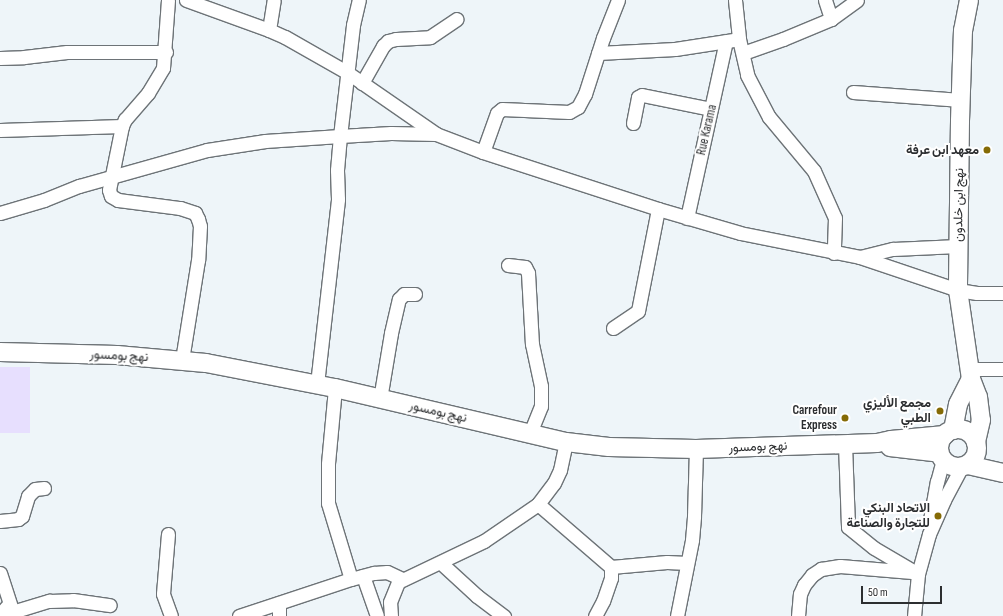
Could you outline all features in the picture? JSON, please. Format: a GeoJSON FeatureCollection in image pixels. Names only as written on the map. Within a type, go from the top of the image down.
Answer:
{"type":"FeatureCollection","features":[{"type":"Feature","properties":{"kind":"main road","name":"نهج ابن خلدون"},"geometry":{"type":"LineString","coordinates":[[960,0],[960,13],[963,30]]}},
{"type":"Feature","properties":{"kind":"main road","name":"نهج ابن خلدون"},"geometry":{"type":"LineString","coordinates":[[969,0],[963,30],[958,290],[970,374],[978,397],[981,420],[977,444]]}},
{"type":"Feature","properties":{"kind":"main road","name":"نهج بومسور"},"geometry":{"type":"LineString","coordinates":[[0,352],[117,354],[182,360],[237,368],[335,388],[566,442],[609,448],[696,449],[877,443],[949,432],[967,432],[972,436],[977,444],[1003,468]]}},
{"type":"Feature","properties":{"kind":"main road"},"geometry":{"type":"LineString","coordinates":[[941,456],[939,447],[949,432],[970,374]]}},
{"type":"Feature","properties":{"kind":"main road","name":"نهج بومسور"},"geometry":{"type":"LineString","coordinates":[[877,443],[893,448],[941,456],[948,463],[1003,473]]}},
{"type":"Feature","properties":{"kind":"main road"},"geometry":{"type":"LineString","coordinates":[[965,465],[974,460],[977,453],[977,444]]}},
{"type":"Feature","properties":{"kind":"street"},"geometry":{"type":"LineString","coordinates":[[168,0],[166,52],[163,68],[148,93],[125,119],[122,126],[109,190],[111,196],[114,198],[180,208],[195,214],[198,219],[200,226],[198,260],[182,360]]}},
{"type":"Feature","properties":{"kind":"street"},"geometry":{"type":"LineString","coordinates":[[186,0],[269,30],[348,73],[436,134],[483,152],[658,209],[740,233],[860,257],[958,290],[976,293],[1003,294]]}},
{"type":"Feature","properties":{"kind":"street"},"geometry":{"type":"LineString","coordinates":[[269,30],[274,0]]}},
{"type":"Feature","properties":{"kind":"street"},"geometry":{"type":"LineString","coordinates":[[317,384],[338,199],[337,170],[340,136],[353,25],[359,0]]}},
{"type":"Feature","properties":{"kind":"street"},"geometry":{"type":"LineString","coordinates":[[483,152],[497,113],[502,109],[569,112],[578,107],[585,94],[598,53],[618,0]]}},
{"type":"Feature","properties":{"kind":"street"},"geometry":{"type":"LineString","coordinates":[[735,0],[739,39],[747,75],[764,110],[814,171],[834,218],[834,253]]}},
{"type":"Feature","properties":{"kind":"street"},"geometry":{"type":"LineString","coordinates":[[825,0],[831,19]]}},
{"type":"Feature","properties":{"kind":"street"},"geometry":{"type":"LineString","coordinates":[[743,53],[783,39],[831,19],[857,0]]}},
{"type":"Feature","properties":{"kind":"street"},"geometry":{"type":"LineString","coordinates":[[362,83],[383,46],[388,41],[396,39],[430,37],[458,19]]}},
{"type":"Feature","properties":{"kind":"street"},"geometry":{"type":"LineString","coordinates":[[598,53],[674,49],[739,39]]}},
{"type":"Feature","properties":{"kind":"street","name":"Rue Karama"},"geometry":{"type":"LineString","coordinates":[[687,218],[726,41]]}},
{"type":"Feature","properties":{"kind":"street"},"geometry":{"type":"LineString","coordinates":[[0,58],[67,52],[166,52]]}},
{"type":"Feature","properties":{"kind":"street"},"geometry":{"type":"LineString","coordinates":[[853,92],[961,100]]}},
{"type":"Feature","properties":{"kind":"street"},"geometry":{"type":"LineString","coordinates":[[633,123],[638,97],[642,94],[711,109]]}},
{"type":"Feature","properties":{"kind":"street"},"geometry":{"type":"LineString","coordinates":[[0,130],[122,126]]}},
{"type":"Feature","properties":{"kind":"street"},"geometry":{"type":"LineString","coordinates":[[0,213],[44,200],[79,186],[206,150],[265,141],[391,133],[436,134]]}},
{"type":"Feature","properties":{"kind":"street"},"geometry":{"type":"LineString","coordinates":[[613,328],[638,311],[658,209]]}},
{"type":"Feature","properties":{"kind":"street"},"geometry":{"type":"LineString","coordinates":[[860,257],[893,249],[958,246]]}},
{"type":"Feature","properties":{"kind":"street"},"geometry":{"type":"LineString","coordinates":[[508,265],[525,267],[528,273],[532,344],[541,386],[541,406],[530,434]]}},
{"type":"Feature","properties":{"kind":"street"},"geometry":{"type":"LineString","coordinates":[[380,399],[391,333],[399,299],[404,294],[414,294]]}},
{"type":"Feature","properties":{"kind":"street"},"geometry":{"type":"LineString","coordinates":[[970,374],[1003,370]]}},
{"type":"Feature","properties":{"kind":"street"},"geometry":{"type":"LineString","coordinates":[[335,388],[328,464],[328,503],[357,577],[377,616]]}},
{"type":"Feature","properties":{"kind":"street"},"geometry":{"type":"LineString","coordinates":[[390,615],[392,593],[395,585],[402,579],[441,563],[484,541],[538,504],[554,483],[560,470],[566,442]]}},
{"type":"Feature","properties":{"kind":"street"},"geometry":{"type":"LineString","coordinates":[[846,444],[848,527],[874,548],[916,573]]}},
{"type":"Feature","properties":{"kind":"street"},"geometry":{"type":"LineString","coordinates":[[677,616],[694,516],[696,449]]}},
{"type":"Feature","properties":{"kind":"street"},"geometry":{"type":"LineString","coordinates":[[929,534],[932,506],[941,456]]}},
{"type":"Feature","properties":{"kind":"street"},"geometry":{"type":"LineString","coordinates":[[914,616],[916,573],[929,534],[944,500],[965,465]]}},
{"type":"Feature","properties":{"kind":"street"},"geometry":{"type":"LineString","coordinates":[[0,521],[18,519],[22,516],[28,496],[35,489],[44,488]]}},
{"type":"Feature","properties":{"kind":"street"},"geometry":{"type":"LineString","coordinates":[[538,504],[611,567],[667,562],[687,563]]}},
{"type":"Feature","properties":{"kind":"street"},"geometry":{"type":"LineString","coordinates":[[168,534],[163,594],[170,616]]}},
{"type":"Feature","properties":{"kind":"street"},"geometry":{"type":"LineString","coordinates":[[441,563],[477,596],[504,616]]}},
{"type":"Feature","properties":{"kind":"street"},"geometry":{"type":"LineString","coordinates":[[798,616],[800,594],[804,585],[812,575],[821,569],[840,566],[916,573]]}},
{"type":"Feature","properties":{"kind":"street"},"geometry":{"type":"LineString","coordinates":[[595,616],[603,601],[611,578],[611,567]]}},
{"type":"Feature","properties":{"kind":"street"},"geometry":{"type":"LineString","coordinates":[[0,572],[9,611],[55,600],[73,600],[110,605]]}},
{"type":"Feature","properties":{"kind":"street"},"geometry":{"type":"LineString","coordinates":[[239,616],[357,577],[387,572],[402,579]]}},
{"type":"Feature","properties":{"kind":"street"},"geometry":{"type":"LineString","coordinates":[[278,603],[280,616]]}},
{"type":"Feature","properties":{"kind":"shaded area"},"geometry":{"type":"Polygon","coordinates":[[[0,367],[30,367],[30,433],[0,433],[0,367]]]}},
{"type":"Feature","properties":{"kind":"place","name":"معهد ابن عرفة"},"geometry":{"type":"Point","coordinates":[987,150]}},
{"type":"Feature","properties":{"kind":"place","name":"مجمع الأليزي الطبي"},"geometry":{"type":"Point","coordinates":[940,411]}},
{"type":"Feature","properties":{"kind":"place","name":"Carrefour Express"},"geometry":{"type":"Point","coordinates":[845,418]}},
{"type":"Feature","properties":{"kind":"place","name":"الاتحاد البنكي للتجارة والصناعة"},"geometry":{"type":"Point","coordinates":[938,516]}}]}
